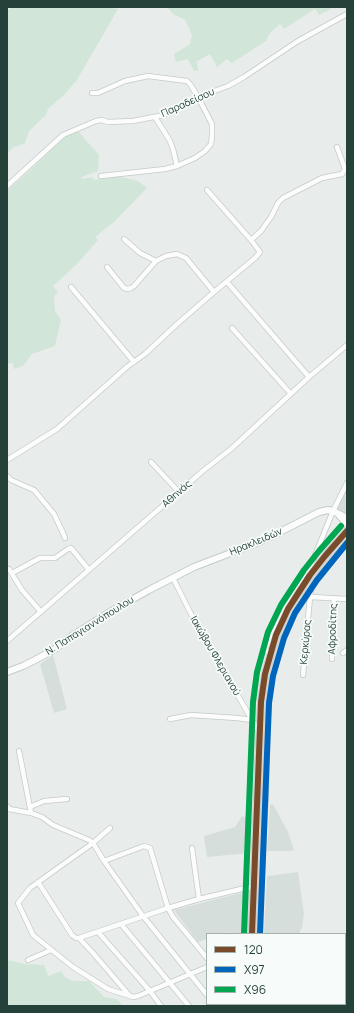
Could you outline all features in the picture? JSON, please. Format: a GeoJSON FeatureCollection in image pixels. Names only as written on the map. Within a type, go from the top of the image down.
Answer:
{"type":"FeatureCollection","features":[{"type":"Feature","properties":{"kind":"main road"},"geometry":{"type":"LineString","coordinates":[[252,933],[261,702],[265,674],[270,654],[288,609],[310,575],[347,531]]}},
{"type":"Feature","properties":{"kind":"main road"},"geometry":{"type":"LineString","coordinates":[[258,933],[269,687],[276,655],[287,623],[296,606],[311,584],[344,547],[347,539]]}},
{"type":"Feature","properties":{"kind":"street","name":"Παραδείσου"},"geometry":{"type":"LineString","coordinates":[[7,186],[63,135],[96,121],[133,121],[164,114],[198,97],[228,86],[244,77],[298,40],[347,14]]}},
{"type":"Feature","properties":{"kind":"street"},"geometry":{"type":"LineString","coordinates":[[92,92],[98,93],[124,81],[148,76],[187,81],[198,97],[212,124],[211,144],[206,151],[177,166],[154,171],[100,176]]}},
{"type":"Feature","properties":{"kind":"street"},"geometry":{"type":"LineString","coordinates":[[155,117],[170,141],[177,166]]}},
{"type":"Feature","properties":{"kind":"street"},"geometry":{"type":"LineString","coordinates":[[251,240],[261,231],[278,203],[283,198],[322,178],[342,174],[345,169],[337,147]]}},
{"type":"Feature","properties":{"kind":"street"},"geometry":{"type":"LineString","coordinates":[[7,460],[57,429],[128,366],[145,354],[260,252],[208,190]]}},
{"type":"Feature","properties":{"kind":"street"},"geometry":{"type":"LineString","coordinates":[[124,239],[140,253],[156,262]]}},
{"type":"Feature","properties":{"kind":"street"},"geometry":{"type":"LineString","coordinates":[[107,267],[124,288],[128,289],[134,286],[156,262],[166,256],[177,254],[186,258],[214,292]]}},
{"type":"Feature","properties":{"kind":"street"},"geometry":{"type":"LineString","coordinates":[[227,282],[310,377]]}},
{"type":"Feature","properties":{"kind":"street"},"geometry":{"type":"LineString","coordinates":[[71,287],[134,362]]}},
{"type":"Feature","properties":{"kind":"street"},"geometry":{"type":"LineString","coordinates":[[232,328],[291,394]]}},
{"type":"Feature","properties":{"kind":"street","name":"Αθηνάς"},"geometry":{"type":"LineString","coordinates":[[7,641],[230,449],[347,345]]}},
{"type":"Feature","properties":{"kind":"street"},"geometry":{"type":"LineString","coordinates":[[151,462],[179,492]]}},
{"type":"Feature","properties":{"kind":"street"},"geometry":{"type":"LineString","coordinates":[[7,476],[11,480],[34,490],[54,514],[65,538]]}},
{"type":"Feature","properties":{"kind":"street"},"geometry":{"type":"LineString","coordinates":[[270,654],[265,649],[275,626],[293,590],[313,561],[336,512],[347,483]]}},
{"type":"Feature","properties":{"kind":"street","name":"Ηρακλειδών"},"geometry":{"type":"LineString","coordinates":[[173,578],[206,562],[254,544],[319,512],[328,510],[336,512]]}},
{"type":"Feature","properties":{"kind":"street"},"geometry":{"type":"LineString","coordinates":[[336,512],[347,518]]}},
{"type":"Feature","properties":{"kind":"street"},"geometry":{"type":"LineString","coordinates":[[336,512],[347,524]]}},
{"type":"Feature","properties":{"kind":"street"},"geometry":{"type":"LineString","coordinates":[[14,572],[40,558],[55,558],[71,548],[89,570]]}},
{"type":"Feature","properties":{"kind":"street"},"geometry":{"type":"LineString","coordinates":[[9,569],[22,590],[41,612]]}},
{"type":"Feature","properties":{"kind":"street","name":"Ν. Παπαγιαννόπουλου"},"geometry":{"type":"LineString","coordinates":[[7,672],[23,666],[45,654],[110,612],[173,578]]}},
{"type":"Feature","properties":{"kind":"street","name":"Ιακώβου Φλεριανού"},"geometry":{"type":"LineString","coordinates":[[173,578],[193,618],[260,733]]}},
{"type":"Feature","properties":{"kind":"street","name":"Κερκύρας"},"geometry":{"type":"LineString","coordinates":[[303,675],[311,584]]}},
{"type":"Feature","properties":{"kind":"street"},"geometry":{"type":"LineString","coordinates":[[311,597],[347,598]]}},
{"type":"Feature","properties":{"kind":"street","name":"Αφροδίτης"},"geometry":{"type":"LineString","coordinates":[[332,659],[334,598]]}},
{"type":"Feature","properties":{"kind":"street"},"geometry":{"type":"LineString","coordinates":[[170,719],[191,715],[252,720]]}},
{"type":"Feature","properties":{"kind":"street"},"geometry":{"type":"LineString","coordinates":[[19,751],[31,813]]}},
{"type":"Feature","properties":{"kind":"street"},"geometry":{"type":"LineString","coordinates":[[30,807],[44,801],[67,799]]}},
{"type":"Feature","properties":{"kind":"street"},"geometry":{"type":"LineString","coordinates":[[7,806],[9,809],[31,813],[42,817],[53,826],[90,840],[143,916],[206,994]]}},
{"type":"Feature","properties":{"kind":"street"},"geometry":{"type":"LineString","coordinates":[[110,828],[93,843],[30,888],[18,903],[32,935],[73,967],[108,989],[133,997],[206,967]]}},
{"type":"Feature","properties":{"kind":"street"},"geometry":{"type":"LineString","coordinates":[[104,861],[144,846],[150,848],[168,908],[173,917],[206,957]]}},
{"type":"Feature","properties":{"kind":"street"},"geometry":{"type":"LineString","coordinates":[[192,848],[199,899]]}},
{"type":"Feature","properties":{"kind":"street"},"geometry":{"type":"LineString","coordinates":[[38,882],[72,935],[79,938],[129,995]]}},
{"type":"Feature","properties":{"kind":"street"},"geometry":{"type":"LineString","coordinates":[[79,938],[168,908],[254,886]]}},
{"type":"Feature","properties":{"kind":"street"},"geometry":{"type":"LineString","coordinates":[[120,924],[189,1006]]}},
{"type":"Feature","properties":{"kind":"street"},"geometry":{"type":"LineString","coordinates":[[98,932],[150,991],[161,1006]]}},
{"type":"Feature","properties":{"kind":"street"},"geometry":{"type":"LineString","coordinates":[[28,960],[51,950]]}},
{"type":"Feature","properties":{"kind":"shaded area"},"geometry":{"type":"Polygon","coordinates":[[[347,484],[347,517],[333,511],[347,484]]]}},
{"type":"Feature","properties":{"kind":"shaded area"},"geometry":{"type":"Polygon","coordinates":[[[53,655],[67,709],[54,713],[40,664],[53,655]]]}},
{"type":"Feature","properties":{"kind":"shaded area"},"geometry":{"type":"Polygon","coordinates":[[[273,804],[288,832],[294,850],[267,851],[270,805],[273,804]]]}},
{"type":"Feature","properties":{"kind":"shaded area"},"geometry":{"type":"Polygon","coordinates":[[[242,816],[252,820],[250,853],[207,857],[204,836],[235,827],[242,816]]]}},
{"type":"Feature","properties":{"kind":"shaded area"},"geometry":{"type":"Polygon","coordinates":[[[298,872],[304,914],[299,933],[264,933],[267,876],[298,872]]]}},
{"type":"Feature","properties":{"kind":"shaded area"},"geometry":{"type":"Polygon","coordinates":[[[252,890],[249,933],[206,933],[206,939],[198,942],[174,910],[252,890]]]}},
{"type":"Feature","properties":{"kind":"green space"},"geometry":{"type":"Polygon","coordinates":[[[12,7],[113,7],[112,8],[118,9],[77,80],[64,95],[48,109],[46,115],[29,131],[25,143],[12,148],[7,155],[7,11],[12,7]]]}},
{"type":"Feature","properties":{"kind":"green space"},"geometry":{"type":"Polygon","coordinates":[[[167,7],[332,7],[319,15],[315,9],[284,29],[280,24],[270,33],[266,41],[232,63],[227,59],[217,67],[210,54],[196,62],[199,70],[194,71],[188,59],[176,62],[174,54],[190,44],[192,35],[185,20],[173,14],[167,7]]]}},
{"type":"Feature","properties":{"kind":"green space"},"geometry":{"type":"Polygon","coordinates":[[[78,131],[99,155],[98,171],[82,177],[82,179],[92,177],[94,180],[112,176],[138,181],[147,188],[114,222],[95,237],[98,240],[77,264],[53,286],[58,292],[54,296],[55,311],[61,320],[55,346],[32,354],[23,366],[14,369],[13,363],[7,364],[7,191],[65,137],[78,131]]]}},
{"type":"Feature","properties":{"kind":"green space"},"geometry":{"type":"Polygon","coordinates":[[[7,960],[25,964],[44,965],[48,976],[61,971],[65,977],[73,981],[89,981],[104,997],[117,999],[123,1006],[7,1006],[7,960]]]}},
{"type":"Feature","properties":{"kind":"transit line","name":"Χ96"},"geometry":{"type":"LineString","coordinates":[[244,933],[253,702],[257,672],[268,632],[281,605],[304,570],[341,526]]}},
{"type":"Feature","properties":{"kind":"transit line","name":"120"},"geometry":{"type":"LineString","coordinates":[[252,933],[261,702],[265,674],[276,635],[288,609],[310,575],[347,531]]}},
{"type":"Feature","properties":{"kind":"transit line","name":"X97"},"geometry":{"type":"LineString","coordinates":[[260,933],[269,703],[273,676],[284,638],[295,613],[317,580],[347,543]]}}]}
